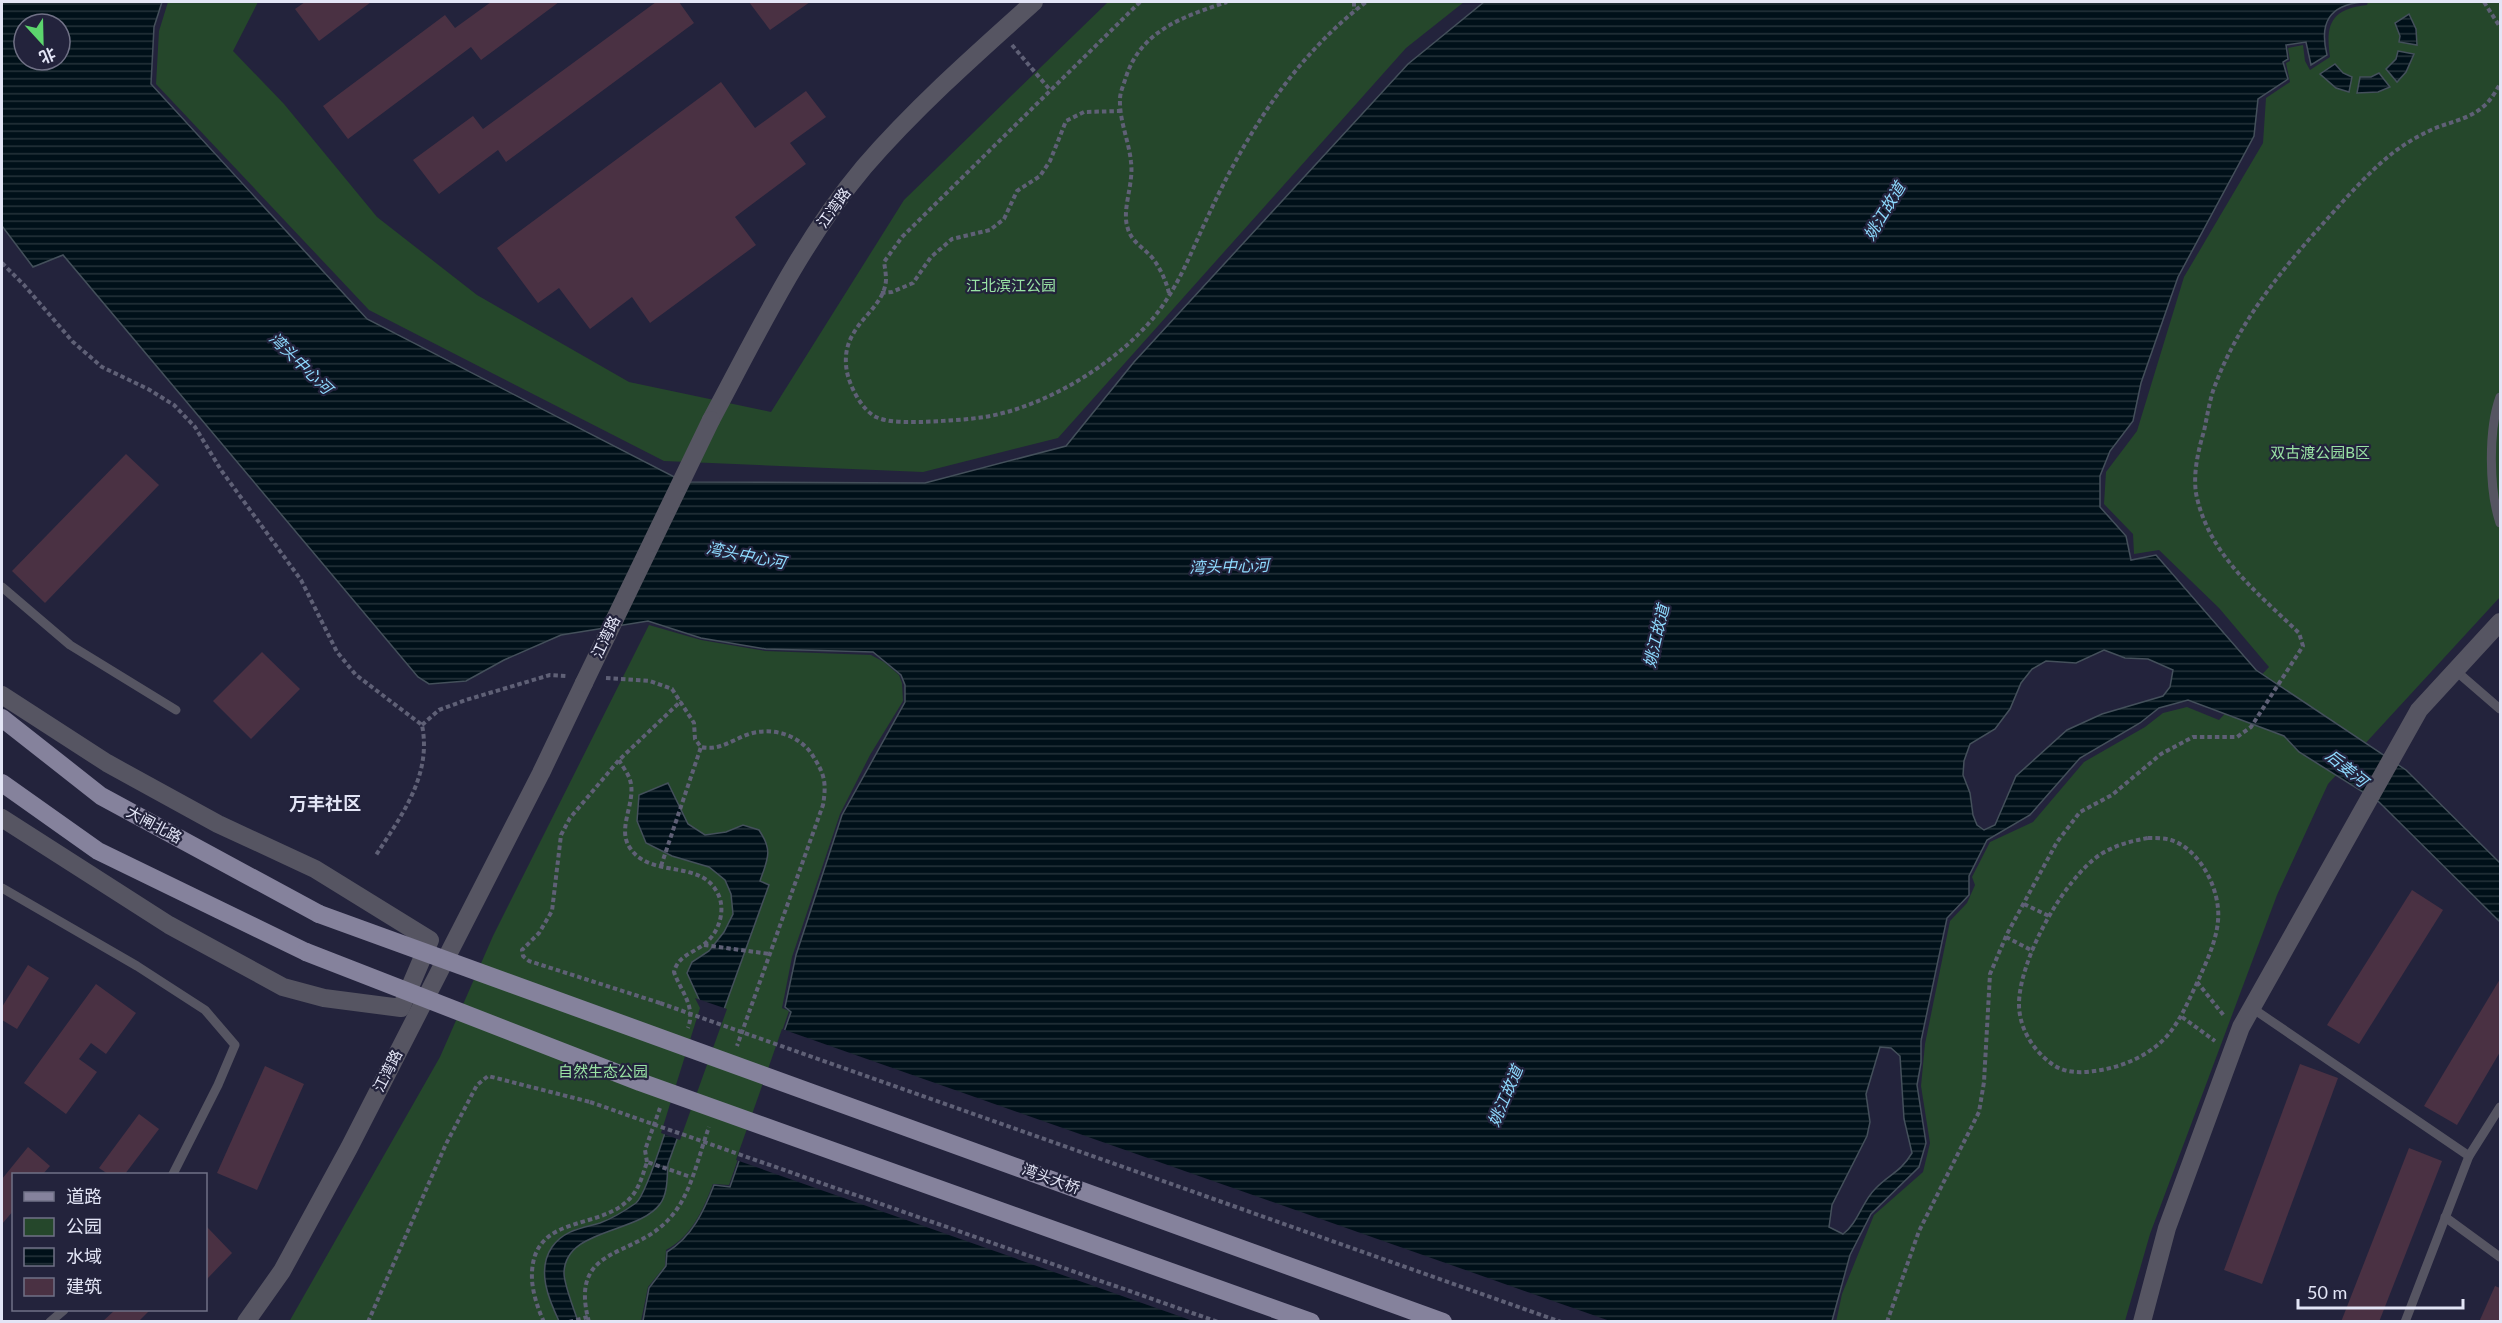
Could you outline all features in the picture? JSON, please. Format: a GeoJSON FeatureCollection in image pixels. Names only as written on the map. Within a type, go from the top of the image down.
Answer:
{"type":"FeatureCollection","features":[{"type":"Feature","properties":{"kind":"main road","name":"大闸北路"},"geometry":{"type":"LineString","coordinates":[[2,718],[101,796],[319,914],[660,1037]]}},
{"type":"Feature","properties":{"kind":"main road"},"geometry":{"type":"LineString","coordinates":[[2,783],[98,851],[306,952],[640,1082],[1311,1322]]}},
{"type":"Feature","properties":{"kind":"main road","name":"湾头大桥"},"geometry":{"type":"LineString","coordinates":[[660,1037],[1443,1322]]}},
{"type":"Feature","properties":{"kind":"street","name":"江湾路"},"geometry":{"type":"LineString","coordinates":[[246,1322],[282,1271],[349,1148],[541,773],[578,679],[711,420],[769,313],[827,217],[864,167],[920,109],[1034,2]]}},
{"type":"Feature","properties":{"kind":"street"},"geometry":{"type":"LineString","coordinates":[[2142,1322],[2167,1228],[2232,1052],[2252,1008],[2419,710],[2500,622]]}},
{"type":"Feature","properties":{"kind":"street"},"geometry":{"type":"LineString","coordinates":[[2,695],[107,763],[218,824],[315,869],[430,940],[401,1008],[324,998],[283,987],[169,925],[2,818]]}},
{"type":"Feature","properties":{"kind":"lane"},"geometry":{"type":"LineString","coordinates":[[2500,397],[2492,435],[2494,483],[2500,523]]}},
{"type":"Feature","properties":{"kind":"lane"},"geometry":{"type":"LineString","coordinates":[[2,587],[70,645],[176,710]]}},
{"type":"Feature","properties":{"kind":"lane"},"geometry":{"type":"LineString","coordinates":[[2456,670],[2500,709]]}},
{"type":"Feature","properties":{"kind":"lane"},"geometry":{"type":"LineString","coordinates":[[2,888],[137,966],[205,1011],[235,1045],[213,1096],[174,1173]]}},
{"type":"Feature","properties":{"kind":"lane"},"geometry":{"type":"LineString","coordinates":[[2252,1008],[2469,1156]]}},
{"type":"Feature","properties":{"kind":"lane"},"geometry":{"type":"LineString","coordinates":[[2405,1322],[2469,1156],[2500,1107]]}},
{"type":"Feature","properties":{"kind":"lane"},"geometry":{"type":"LineString","coordinates":[[2445,1217],[2500,1257]]}},
{"type":"Feature","properties":{"kind":"lane"},"geometry":{"type":"LineString","coordinates":[[50,1322],[63,1311]]}},
{"type":"Feature","properties":{"kind":"path"},"geometry":{"type":"LineString","coordinates":[[1140,2],[902,237],[884,262],[886,282],[881,293],[854,331],[845,354],[848,375],[860,402],[876,417],[906,422],[986,417],[1040,400],[1097,368],[1136,336],[1170,294],[1237,158],[1268,108],[1305,58],[1354,10],[1366,2]]}},
{"type":"Feature","properties":{"kind":"path"},"geometry":{"type":"LineString","coordinates":[[1170,294],[1153,259],[1137,244],[1128,231],[1124,214],[1131,192],[1131,162],[1120,99],[1128,73],[1140,48],[1162,30],[1191,14],[1227,2]]}},
{"type":"Feature","properties":{"kind":"path"},"geometry":{"type":"LineString","coordinates":[[1354,2],[1354,10]]}},
{"type":"Feature","properties":{"kind":"path"},"geometry":{"type":"LineString","coordinates":[[2484,2],[2500,27]]}},
{"type":"Feature","properties":{"kind":"path"},"geometry":{"type":"LineString","coordinates":[[1001,32],[1050,90]]}},
{"type":"Feature","properties":{"kind":"path"},"geometry":{"type":"LineString","coordinates":[[1887,1322],[1919,1231],[1979,1112],[1987,1048],[1990,974],[2006,937],[2057,842],[2080,812],[2112,795],[2161,754],[2193,737],[2237,737],[2251,728],[2303,646],[2299,633],[2232,569],[2219,551],[2196,496],[2196,466],[2214,391],[2234,345],[2293,256],[2346,198],[2389,156],[2428,131],[2466,118],[2485,105],[2500,84]]}},
{"type":"Feature","properties":{"kind":"path"},"geometry":{"type":"LineString","coordinates":[[881,293],[892,292],[913,283],[931,257],[951,239],[990,230],[1004,219],[1017,191],[1040,176],[1050,161],[1066,121],[1084,112],[1122,111]]}},
{"type":"Feature","properties":{"kind":"path"},"geometry":{"type":"LineString","coordinates":[[2,263],[73,342],[102,367],[148,389],[174,405],[195,427],[221,470],[301,580],[337,652],[356,675],[422,725],[424,758],[419,780],[404,813],[376,855]]}},
{"type":"Feature","properties":{"kind":"path"},"geometry":{"type":"LineString","coordinates":[[422,725],[439,710],[550,675],[578,679]]}},
{"type":"Feature","properties":{"kind":"path"},"geometry":{"type":"LineString","coordinates":[[603,678],[650,681],[672,689],[694,723],[695,739],[701,747],[711,749],[749,734],[780,733],[790,736],[807,748],[823,772],[826,787],[823,805],[734,1054]]}},
{"type":"Feature","properties":{"kind":"path"},"geometry":{"type":"LineString","coordinates":[[681,701],[619,760],[570,818],[561,835],[552,911],[538,933],[522,950],[523,956],[529,961],[691,1012],[1561,1322]]}},
{"type":"Feature","properties":{"kind":"path"},"geometry":{"type":"LineString","coordinates":[[661,866],[701,747]]}},
{"type":"Feature","properties":{"kind":"path"},"geometry":{"type":"LineString","coordinates":[[619,760],[630,781],[631,792],[625,826],[628,846],[636,856],[661,866],[704,876],[713,884],[719,895],[722,912],[716,928],[703,945],[677,962],[674,972],[690,1008],[692,1018],[688,1029]]}},
{"type":"Feature","properties":{"kind":"path"},"geometry":{"type":"LineString","coordinates":[[2148,838],[2170,840],[2192,854],[2207,874],[2216,896],[2218,919],[2215,936],[2182,1017],[2161,1042],[2133,1060],[2107,1070],[2083,1073],[2062,1070],[2044,1059],[2029,1040],[2021,1020],[2019,1006],[2021,987],[2033,951],[2049,916],[2083,871],[2100,855],[2122,843],[2148,838]]}},
{"type":"Feature","properties":{"kind":"path"},"geometry":{"type":"LineString","coordinates":[[2024,904],[2049,916]]}},
{"type":"Feature","properties":{"kind":"path"},"geometry":{"type":"LineString","coordinates":[[2006,937],[2033,951]]}},
{"type":"Feature","properties":{"kind":"path"},"geometry":{"type":"LineString","coordinates":[[703,945],[770,954]]}},
{"type":"Feature","properties":{"kind":"path"},"geometry":{"type":"LineString","coordinates":[[2197,982],[2239,1034]]}},
{"type":"Feature","properties":{"kind":"path"},"geometry":{"type":"LineString","coordinates":[[2182,1017],[2232,1052]]}},
{"type":"Feature","properties":{"kind":"path"},"geometry":{"type":"LineString","coordinates":[[368,1322],[446,1144],[477,1085],[488,1076],[590,1102],[1218,1322]]}},
{"type":"Feature","properties":{"kind":"path"},"geometry":{"type":"LineString","coordinates":[[544,1322],[532,1280],[533,1259],[537,1249],[547,1238],[565,1227],[597,1218],[631,1197],[649,1163],[645,1150],[660,1106]]}},
{"type":"Feature","properties":{"kind":"path"},"geometry":{"type":"LineString","coordinates":[[568,1322],[580,1318],[588,1319],[584,1288],[594,1268],[603,1258],[642,1240],[669,1219],[684,1199],[711,1121]]}},
{"type":"Feature","properties":{"kind":"path"},"geometry":{"type":"LineString","coordinates":[[649,1163],[691,1177]]}},
{"type":"Feature","properties":{"kind":"green space","name":"江北滨江公园"},"geometry":{"type":"Polygon","coordinates":[[[168,2],[258,2],[233,51],[284,104],[377,217],[477,295],[629,382],[771,412],[904,200],[1108,2],[1464,2],[1406,48],[1058,438],[923,472],[664,461],[369,310],[156,84],[159,31],[168,2]]]}},
{"type":"Feature","properties":{"kind":"green space","name":"双古渡公园B区"},"geometry":{"type":"Polygon","coordinates":[[[2368,2],[2500,2],[2500,597],[2328,784],[2277,895],[2150,1234],[2125,1321],[1836,1322],[1842,1294],[1874,1215],[1923,1172],[1930,1143],[1921,1086],[1925,1044],[1950,921],[1967,903],[1975,885],[1972,877],[1990,842],[2033,822],[2084,762],[2145,727],[2163,713],[2187,707],[2219,720],[2269,667],[2219,608],[2159,550],[2134,554],[2133,534],[2104,504],[2106,472],[2137,431],[2184,277],[2263,143],[2266,98],[2290,82],[2286,63],[2290,61],[2288,48],[2303,45],[2305,61],[2310,70],[2330,57],[2330,27],[2339,14],[2367,5],[2368,2]]]}},
{"type":"Feature","properties":{"kind":"green space","name":"自然生态公园"},"geometry":{"type":"Polygon","coordinates":[[[649,625],[701,640],[765,651],[871,655],[884,662],[899,675],[902,683],[903,701],[870,755],[840,814],[792,957],[782,1008],[789,1011],[729,1185],[713,1184],[696,1222],[683,1237],[666,1250],[665,1266],[648,1287],[641,1321],[289,1322],[440,1057],[493,936],[649,625]]]}},
{"type":"Feature","properties":{"kind":"water"},"geometry":{"type":"Polygon","coordinates":[[[2,2],[162,2],[154,27],[151,84],[367,319],[684,482],[925,483],[1066,446],[1134,362],[1408,64],[1484,2],[2363,2],[2342,7],[2329,18],[2324,34],[2327,55],[2311,65],[2306,42],[2286,45],[2288,59],[2283,62],[2288,79],[2258,99],[2254,136],[2178,277],[2141,383],[2133,421],[2110,451],[2100,476],[2100,507],[2126,536],[2131,560],[2156,555],[2256,670],[2406,770],[2500,863],[2500,922],[2379,802],[2299,752],[2284,736],[2188,700],[2159,708],[2140,723],[2080,758],[2030,815],[1987,840],[1969,876],[1969,895],[1947,918],[1921,1041],[1921,1063],[1917,1085],[1926,1143],[1919,1167],[1871,1214],[1850,1255],[1832,1321],[643,1321],[649,1288],[666,1266],[667,1252],[690,1231],[701,1214],[714,1185],[730,1187],[791,1012],[785,1007],[796,955],[842,815],[905,702],[905,685],[901,675],[873,652],[766,649],[701,638],[648,621],[561,635],[504,660],[466,681],[429,684],[418,677],[63,255],[33,267],[2,226],[2,2]],[[2104,650],[2076,663],[2046,661],[2032,669],[2021,683],[2010,709],[1995,729],[1970,744],[1964,761],[1963,775],[1970,793],[1973,815],[1977,825],[1984,830],[1995,825],[2016,776],[2067,730],[2102,714],[2163,696],[2170,687],[2173,670],[2148,659],[2125,658],[2104,650]],[[1880,1047],[1866,1094],[1870,1122],[1867,1136],[1832,1205],[1829,1227],[1843,1234],[1871,1194],[1903,1165],[1912,1153],[1904,1119],[1900,1056],[1891,1048],[1880,1047]]]}},
{"type":"Feature","properties":{"kind":"water"},"geometry":{"type":"Polygon","coordinates":[[[2409,14],[2416,29],[2417,45],[2399,42],[2400,36],[2395,23],[2409,14]]]}},
{"type":"Feature","properties":{"kind":"water"},"geometry":{"type":"Polygon","coordinates":[[[2398,51],[2414,54],[2406,72],[2397,82],[2386,69],[2396,59],[2398,51]]]}},
{"type":"Feature","properties":{"kind":"water"},"geometry":{"type":"Polygon","coordinates":[[[2335,64],[2343,73],[2352,77],[2349,92],[2336,88],[2320,74],[2335,64]]]}},
{"type":"Feature","properties":{"kind":"water"},"geometry":{"type":"Polygon","coordinates":[[[2379,73],[2390,87],[2378,92],[2357,93],[2360,77],[2371,77],[2379,73]]]}},
{"type":"Feature","properties":{"kind":"water"},"geometry":{"type":"Polygon","coordinates":[[[668,783],[688,824],[705,835],[726,832],[743,825],[759,830],[768,849],[760,881],[769,885],[668,1164],[667,1185],[663,1200],[650,1214],[589,1239],[576,1247],[568,1258],[564,1278],[578,1321],[559,1321],[546,1285],[547,1256],[562,1237],[574,1230],[614,1217],[636,1203],[643,1192],[652,1172],[703,1008],[687,973],[692,962],[709,951],[724,932],[733,914],[731,894],[725,880],[709,867],[672,856],[646,843],[637,821],[639,795],[668,783]]]}},
{"type":"Feature","properties":{"kind":"pier"},"geometry":{"type":"Polygon","coordinates":[[[695,998],[727,1009],[680,1140],[661,1133],[700,1008],[695,998]]]}},
{"type":"Feature","properties":{"kind":"pier"},"geometry":{"type":"Polygon","coordinates":[[[782,1029],[1610,1321],[1193,1321],[736,1160],[782,1029]]]}},
{"type":"Feature","properties":{"kind":"building"},"geometry":{"type":"Polygon","coordinates":[[[305,2],[371,2],[319,41],[295,9],[305,2]]]}},
{"type":"Feature","properties":{"kind":"building"},"geometry":{"type":"Polygon","coordinates":[[[491,2],[559,2],[481,60],[471,47],[348,139],[323,106],[445,15],[455,28],[491,2]]]}},
{"type":"Feature","properties":{"kind":"building"},"geometry":{"type":"Polygon","coordinates":[[[656,2],[679,2],[694,23],[506,162],[498,150],[439,194],[413,160],[473,116],[483,129],[656,2]]]}},
{"type":"Feature","properties":{"kind":"building"},"geometry":{"type":"Polygon","coordinates":[[[749,2],[810,2],[770,30],[749,2]]]}},
{"type":"Feature","properties":{"kind":"building"},"geometry":{"type":"Polygon","coordinates":[[[721,82],[755,128],[806,91],[826,117],[790,143],[806,164],[735,217],[756,245],[650,323],[632,297],[590,329],[559,288],[538,303],[497,248],[721,82]]]}},
{"type":"Feature","properties":{"kind":"building"},"geometry":{"type":"Polygon","coordinates":[[[126,454],[159,485],[45,603],[12,571],[126,454]]]}},
{"type":"Feature","properties":{"kind":"building"},"geometry":{"type":"Polygon","coordinates":[[[262,652],[300,689],[251,739],[213,701],[262,652]]]}},
{"type":"Feature","properties":{"kind":"building"},"geometry":{"type":"Polygon","coordinates":[[[2412,890],[2443,910],[2359,1044],[2327,1025],[2412,890]]]}},
{"type":"Feature","properties":{"kind":"building"},"geometry":{"type":"Polygon","coordinates":[[[28,965],[49,978],[17,1029],[2,1020],[2,1007],[28,965]]]}},
{"type":"Feature","properties":{"kind":"building"},"geometry":{"type":"Polygon","coordinates":[[[2500,979],[2500,1052],[2457,1125],[2424,1106],[2500,979]]]}},
{"type":"Feature","properties":{"kind":"building"},"geometry":{"type":"Polygon","coordinates":[[[96,984],[136,1013],[106,1054],[91,1043],[79,1059],[97,1072],[66,1114],[24,1083],[96,984]]]}},
{"type":"Feature","properties":{"kind":"building"},"geometry":{"type":"Polygon","coordinates":[[[2300,1064],[2338,1078],[2262,1284],[2224,1270],[2300,1064]]]}},
{"type":"Feature","properties":{"kind":"building"},"geometry":{"type":"Polygon","coordinates":[[[265,1066],[304,1084],[257,1190],[217,1173],[265,1066]]]}},
{"type":"Feature","properties":{"kind":"building"},"geometry":{"type":"Polygon","coordinates":[[[139,1114],[159,1129],[126,1173],[106,1173],[99,1168],[139,1114]]]}},
{"type":"Feature","properties":{"kind":"building"},"geometry":{"type":"Polygon","coordinates":[[[28,1147],[50,1166],[44,1173],[12,1173],[12,1212],[2,1224],[2,1179],[28,1147]]]}},
{"type":"Feature","properties":{"kind":"building"},"geometry":{"type":"Polygon","coordinates":[[[2409,1148],[2442,1161],[2379,1322],[2341,1322],[2409,1148]]]}},
{"type":"Feature","properties":{"kind":"building"},"geometry":{"type":"Polygon","coordinates":[[[207,1227],[232,1253],[207,1279],[207,1227]]]}},
{"type":"Feature","properties":{"kind":"building"},"geometry":{"type":"Polygon","coordinates":[[[2495,1286],[2500,1288],[2500,1322],[2479,1322],[2495,1286]]]}},
{"type":"Feature","properties":{"kind":"building"},"geometry":{"type":"Polygon","coordinates":[[[114,1311],[149,1311],[138,1322],[102,1322],[114,1311]]]}},
{"type":"Feature","properties":{"kind":"district","name":"万丰社区"},"geometry":{"type":"Point","coordinates":[325,804]}},
{"type":"Feature","properties":{"kind":"water label","name":"姚江故道"},"geometry":{"type":"Point","coordinates":[1884,211]}},
{"type":"Feature","properties":{"kind":"water label","name":"湾头中心河"},"geometry":{"type":"Point","coordinates":[301,363]}},
{"type":"Feature","properties":{"kind":"water label","name":"湾头中心河"},"geometry":{"type":"Point","coordinates":[746,555]}},
{"type":"Feature","properties":{"kind":"water label","name":"湾头中心河"},"geometry":{"type":"Point","coordinates":[1229,566]}},
{"type":"Feature","properties":{"kind":"water label","name":"姚江故道"},"geometry":{"type":"Point","coordinates":[1656,636]}},
{"type":"Feature","properties":{"kind":"water label","name":"后姜河"},"geometry":{"type":"Point","coordinates":[2347,768]}},
{"type":"Feature","properties":{"kind":"water label","name":"姚江故道"},"geometry":{"type":"Point","coordinates":[1505,1096]}}]}
